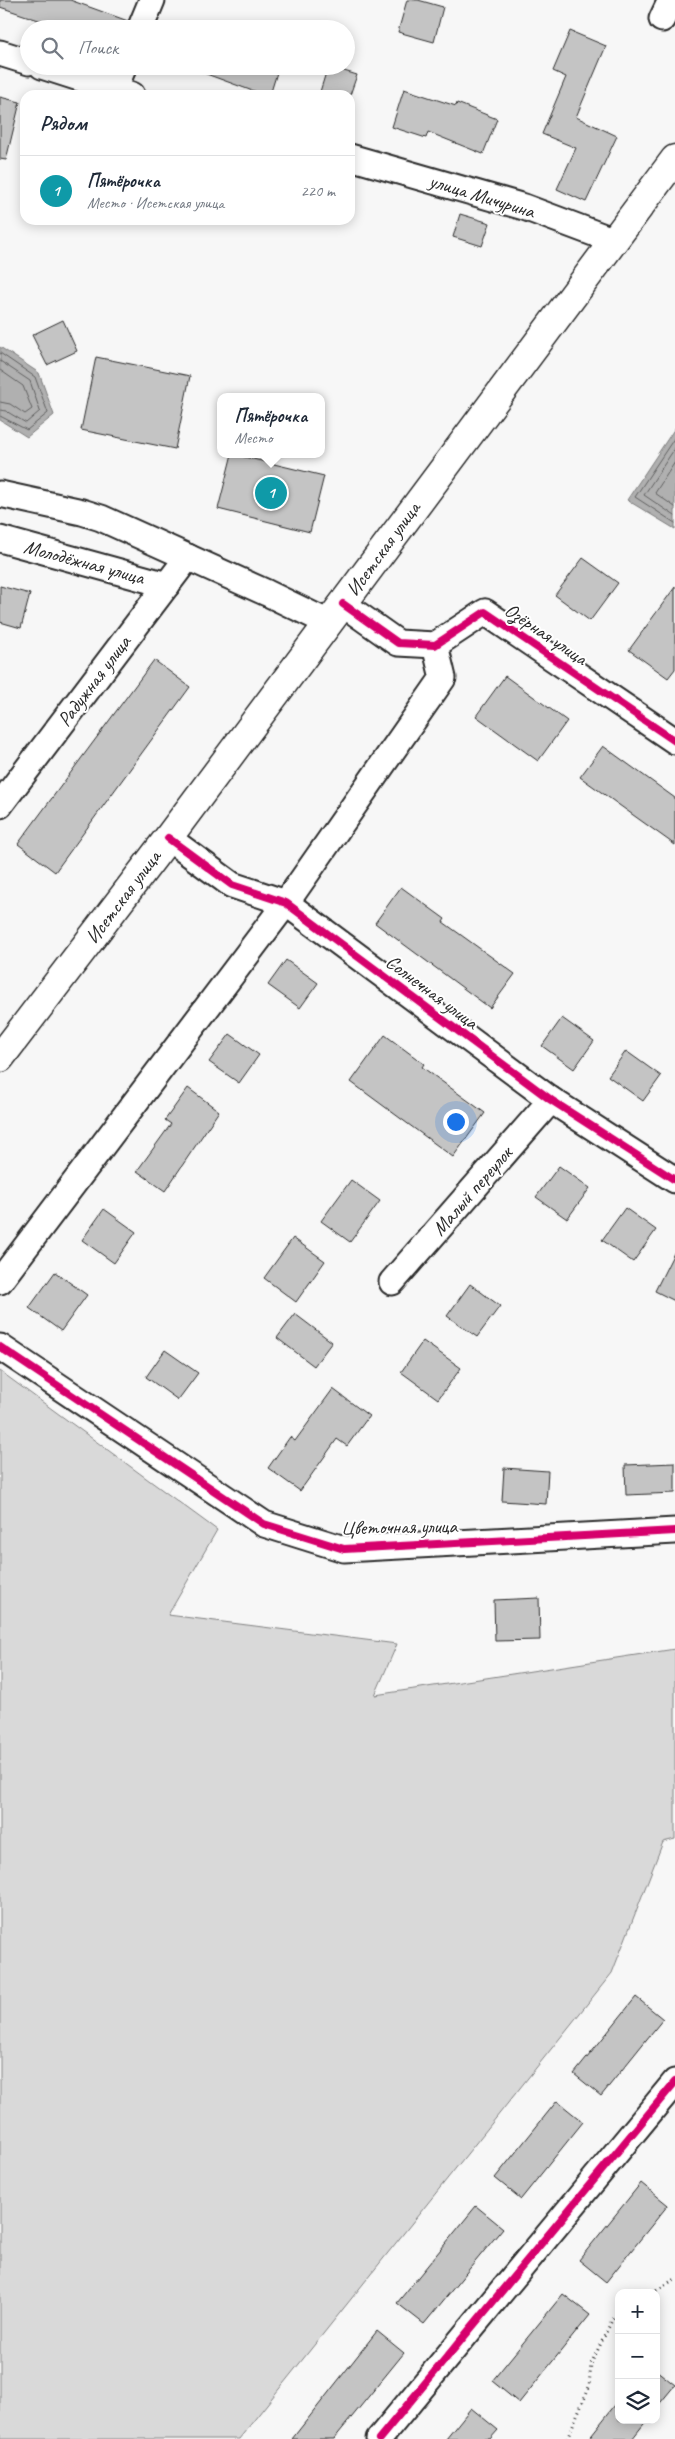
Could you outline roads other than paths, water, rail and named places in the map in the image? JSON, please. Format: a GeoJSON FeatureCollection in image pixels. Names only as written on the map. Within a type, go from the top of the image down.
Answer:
{"type":"FeatureCollection","features":[{"type":"Feature","properties":{"kind":"main road","name":"Исетская улица"},"geometry":{"type":"LineString","coordinates":[[0,1058],[336,614],[612,240],[675,158]]}},
{"type":"Feature","properties":{"kind":"street"},"geometry":{"type":"LineString","coordinates":[[144,20],[152,0]]}},
{"type":"Feature","properties":{"kind":"street"},"geometry":{"type":"LineString","coordinates":[[0,53],[20,59]]}},
{"type":"Feature","properties":{"kind":"street"},"geometry":{"type":"LineString","coordinates":[[70,75],[117,90]]}},
{"type":"Feature","properties":{"kind":"street"},"geometry":{"type":"LineString","coordinates":[[123,90],[124,75]]}},
{"type":"Feature","properties":{"kind":"street","name":"улица Мичурина"},"geometry":{"type":"LineString","coordinates":[[355,159],[524,207],[612,240]]}},
{"type":"Feature","properties":{"kind":"street"},"geometry":{"type":"LineString","coordinates":[[0,494],[82,512],[188,557],[336,614],[398,643],[435,645],[443,678],[286,903],[0,1280]]}},
{"type":"Feature","properties":{"kind":"street","name":"Молодёжная улица"},"geometry":{"type":"LineString","coordinates":[[0,539],[167,585]]}},
{"type":"Feature","properties":{"kind":"street","name":"Радужная улица"},"geometry":{"type":"LineString","coordinates":[[0,805],[188,557]]}},
{"type":"Feature","properties":{"kind":"street","name":"Озёрная улица"},"geometry":{"type":"LineString","coordinates":[[435,645],[485,612],[675,741]]}},
{"type":"Feature","properties":{"kind":"street","name":"Солнечная улица"},"geometry":{"type":"LineString","coordinates":[[168,838],[232,885],[286,903],[551,1100],[675,1180]]}},
{"type":"Feature","properties":{"kind":"street","name":"Малый переулок"},"geometry":{"type":"LineString","coordinates":[[392,1282],[551,1100]]}},
{"type":"Feature","properties":{"kind":"street","name":"Цветочная улица"},"geometry":{"type":"LineString","coordinates":[[0,1347],[264,1524],[344,1549],[675,1531]]}},
{"type":"Feature","properties":{"kind":"street"},"geometry":{"type":"LineString","coordinates":[[379,2439],[675,2082]]}},
{"type":"Feature","properties":{"kind":"water"},"geometry":{"type":"Polygon","coordinates":[[[0,347],[39,373],[54,415],[27,437],[0,420],[0,347]]]}},
{"type":"Feature","properties":{"kind":"water"},"geometry":{"type":"Polygon","coordinates":[[[675,428],[675,529],[627,500],[675,428]]]}},
{"type":"Feature","properties":{"kind":"place","name":"Пятёрочка"},"geometry":{"type":"Point","coordinates":[271,493]}}]}
